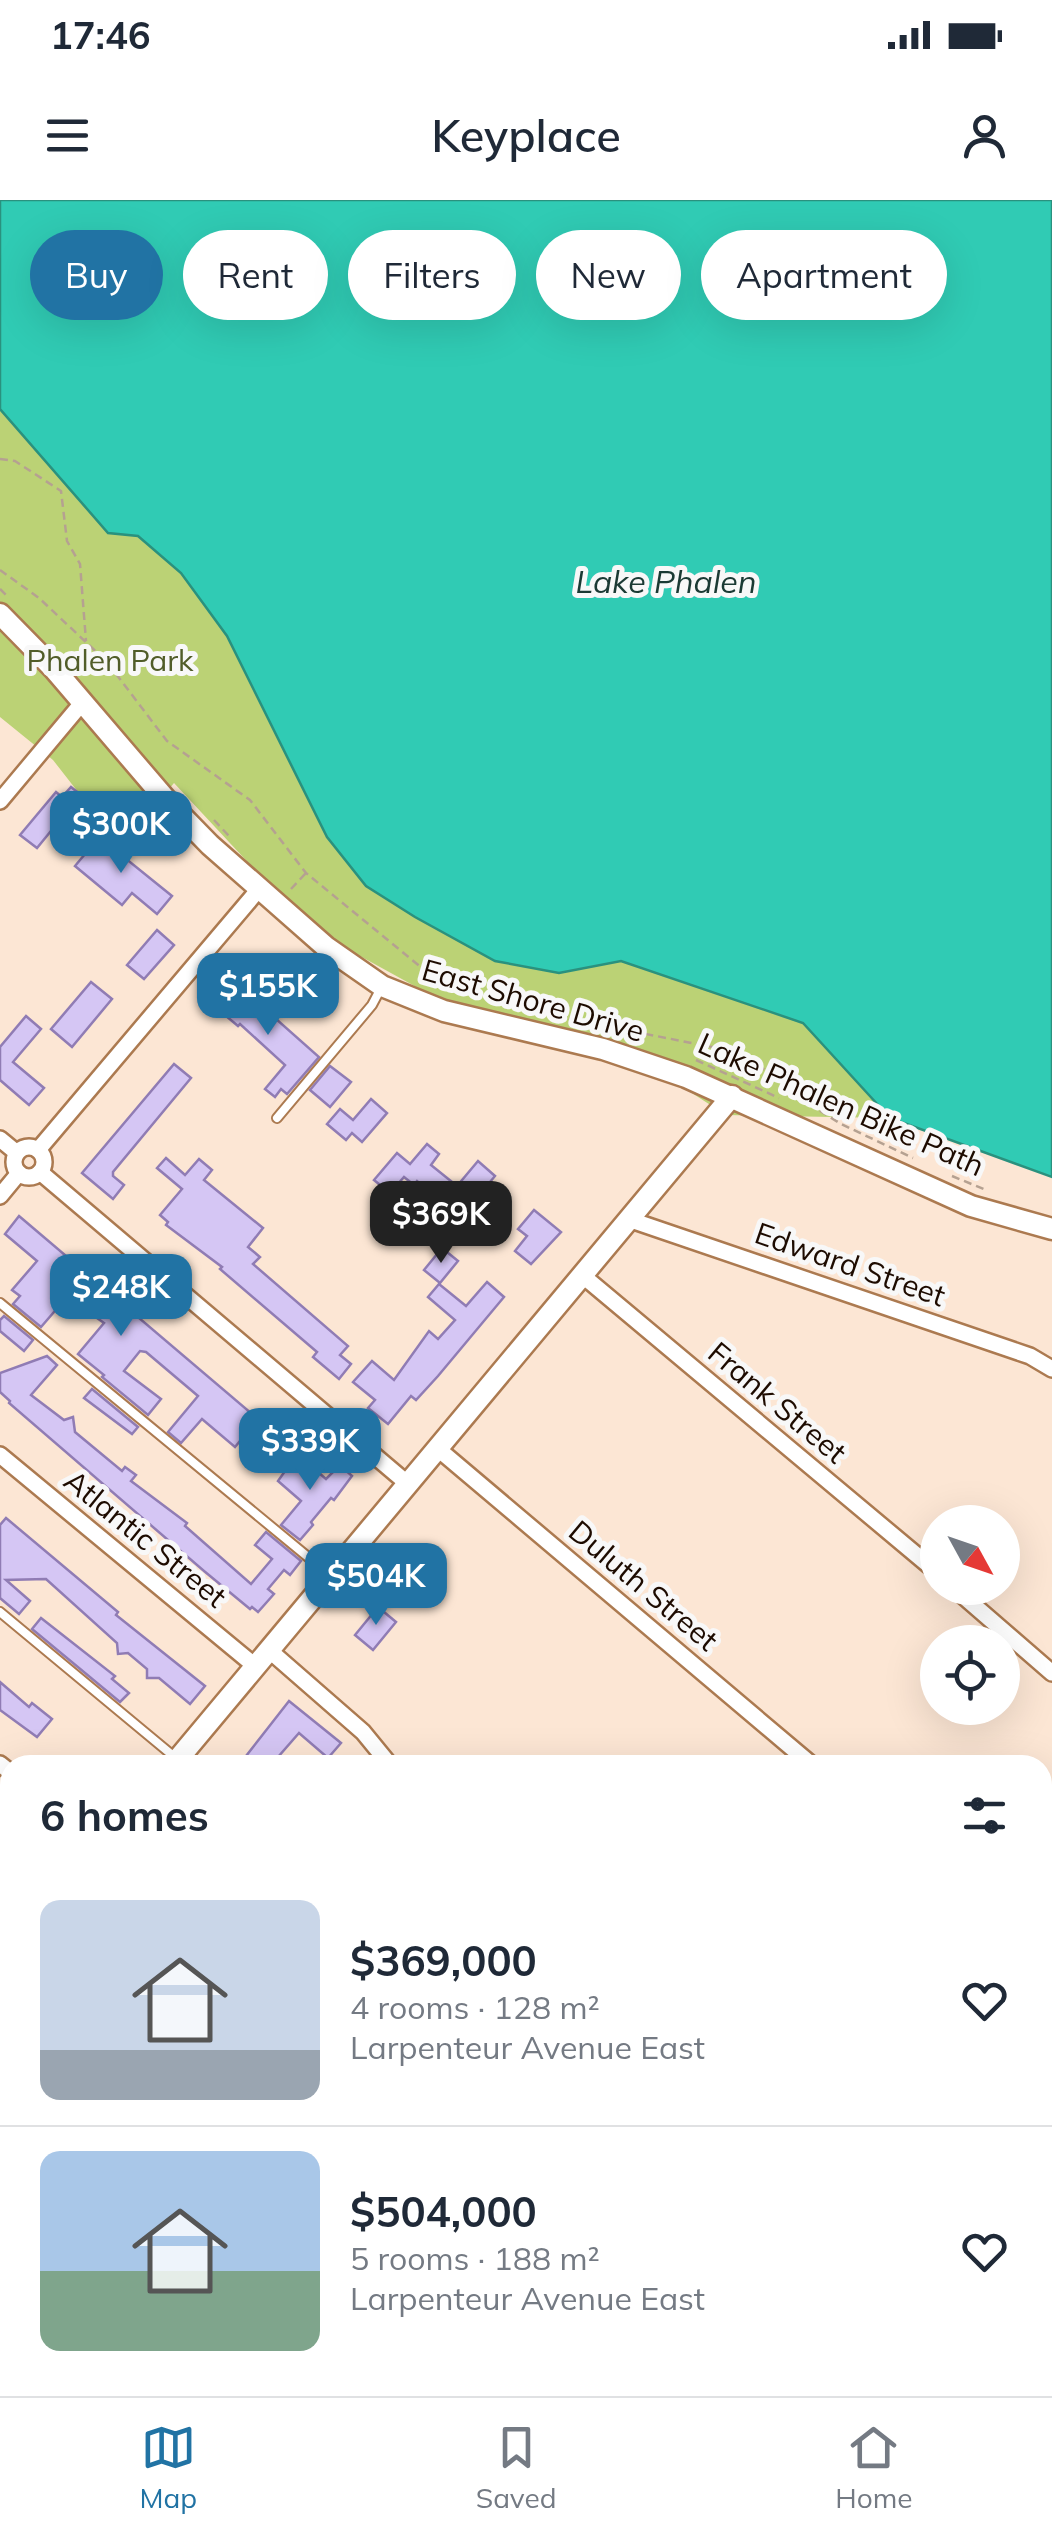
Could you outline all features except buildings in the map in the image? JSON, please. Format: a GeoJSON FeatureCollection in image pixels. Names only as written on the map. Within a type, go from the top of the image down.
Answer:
{"type":"FeatureCollection","features":[{"type":"Feature","properties":{"kind":"street","name":"East Shore Drive"},"geometry":{"type":"LineString","coordinates":[[6,607],[36,649],[190,826],[347,964],[382,986],[444,1010],[603,1049],[732,1096],[971,1206],[1052,1229]]}},
{"type":"Feature","properties":{"kind":"street"},"geometry":{"type":"LineString","coordinates":[[0,801],[82,703]]}},
{"type":"Feature","properties":{"kind":"street"},"geometry":{"type":"LineString","coordinates":[[38,1150],[260,889]]}},
{"type":"Feature","properties":{"kind":"street"},"geometry":{"type":"LineString","coordinates":[[181,1755],[732,1096]]}},
{"type":"Feature","properties":{"kind":"street"},"geometry":{"type":"LineString","coordinates":[[0,1139],[17,1153]]}},
{"type":"Feature","properties":{"kind":"street"},"geometry":{"type":"LineString","coordinates":[[17,1153],[29,1147],[38,1150],[43,1158],[40,1172]]}},
{"type":"Feature","properties":{"kind":"street"},"geometry":{"type":"LineString","coordinates":[[17,1153],[14,1166],[19,1173],[28,1177],[40,1172]]}},
{"type":"Feature","properties":{"kind":"street"},"geometry":{"type":"LineString","coordinates":[[40,1172],[408,1484]]}},
{"type":"Feature","properties":{"kind":"street"},"geometry":{"type":"LineString","coordinates":[[0,1196],[19,1173]]}},
{"type":"Feature","properties":{"kind":"street","name":"Edward Street"},"geometry":{"type":"LineString","coordinates":[[628,1219],[1030,1356],[1052,1368]]}},
{"type":"Feature","properties":{"kind":"street","name":"Frank Street"},"geometry":{"type":"LineString","coordinates":[[582,1275],[920,1558]]}},
{"type":"Feature","properties":{"kind":"street","name":"Duluth Street"},"geometry":{"type":"LineString","coordinates":[[437,1448],[800,1755]]}},
{"type":"Feature","properties":{"kind":"street","name":"Atlantic Street"},"geometry":{"type":"LineString","coordinates":[[0,1455],[363,1732],[382,1755]]}},
{"type":"Feature","properties":{"kind":"street"},"geometry":{"type":"LineString","coordinates":[[974,1605],[1052,1673]]}},
{"type":"Feature","properties":{"kind":"lane"},"geometry":{"type":"LineString","coordinates":[[277,1118],[372,1005],[382,986]]}},
{"type":"Feature","properties":{"kind":"lane"},"geometry":{"type":"LineString","coordinates":[[0,1303],[331,1576]]}},
{"type":"Feature","properties":{"kind":"lane"},"geometry":{"type":"LineString","coordinates":[[0,1612],[167,1755]]}},
{"type":"Feature","properties":{"kind":"path"},"geometry":{"type":"LineString","coordinates":[[0,459],[14,460],[61,492],[67,541],[80,564],[86,642]]}},
{"type":"Feature","properties":{"kind":"path"},"geometry":{"type":"LineString","coordinates":[[0,570],[39,598],[107,662],[167,741],[250,800],[306,873],[428,973],[452,987],[570,1019],[717,1048],[777,1075],[801,1100],[842,1124],[926,1164]]}},
{"type":"Feature","properties":{"kind":"path"},"geometry":{"type":"LineString","coordinates":[[0,589],[6,607]]}},
{"type":"Feature","properties":{"kind":"path"},"geometry":{"type":"LineString","coordinates":[[206,812],[230,837]]}},
{"type":"Feature","properties":{"kind":"path"},"geometry":{"type":"LineString","coordinates":[[290,890],[306,873]]}},
{"type":"Feature","properties":{"kind":"path"},"geometry":{"type":"LineString","coordinates":[[453,994],[471,1000]]}},
{"type":"Feature","properties":{"kind":"path"},"geometry":{"type":"LineString","coordinates":[[489,1004],[598,1031]]}},
{"type":"Feature","properties":{"kind":"path","name":"Lake Phalen Bike Path"},"geometry":{"type":"LineString","coordinates":[[693,1059],[779,1098]]}},
{"type":"Feature","properties":{"kind":"path","name":"Lake Phalen Bike Path"},"geometry":{"type":"LineString","coordinates":[[806,1110],[914,1161]]}},
{"type":"Feature","properties":{"kind":"path","name":"Lake Phalen Bike Path"},"geometry":{"type":"LineString","coordinates":[[944,1173],[992,1193]]}},
{"type":"Feature","properties":{"kind":"green space","name":"Phalen Park"},"geometry":{"type":"Polygon","coordinates":[[[0,409],[108,533],[137,536],[181,573],[227,636],[327,837],[559,973],[621,960],[803,1023],[890,1118],[726,1115],[611,1041],[440,1000],[309,928],[174,783],[121,847],[53,760],[0,717],[0,409]]]}},
{"type":"Feature","properties":{"kind":"water","name":"Lake Phalen"},"geometry":{"type":"Polygon","coordinates":[[[0,200],[1052,200],[1052,1177],[890,1118],[803,1023],[621,961],[559,973],[495,961],[366,886],[327,837],[227,636],[181,573],[138,536],[108,533],[0,409],[0,200]]]}}]}
